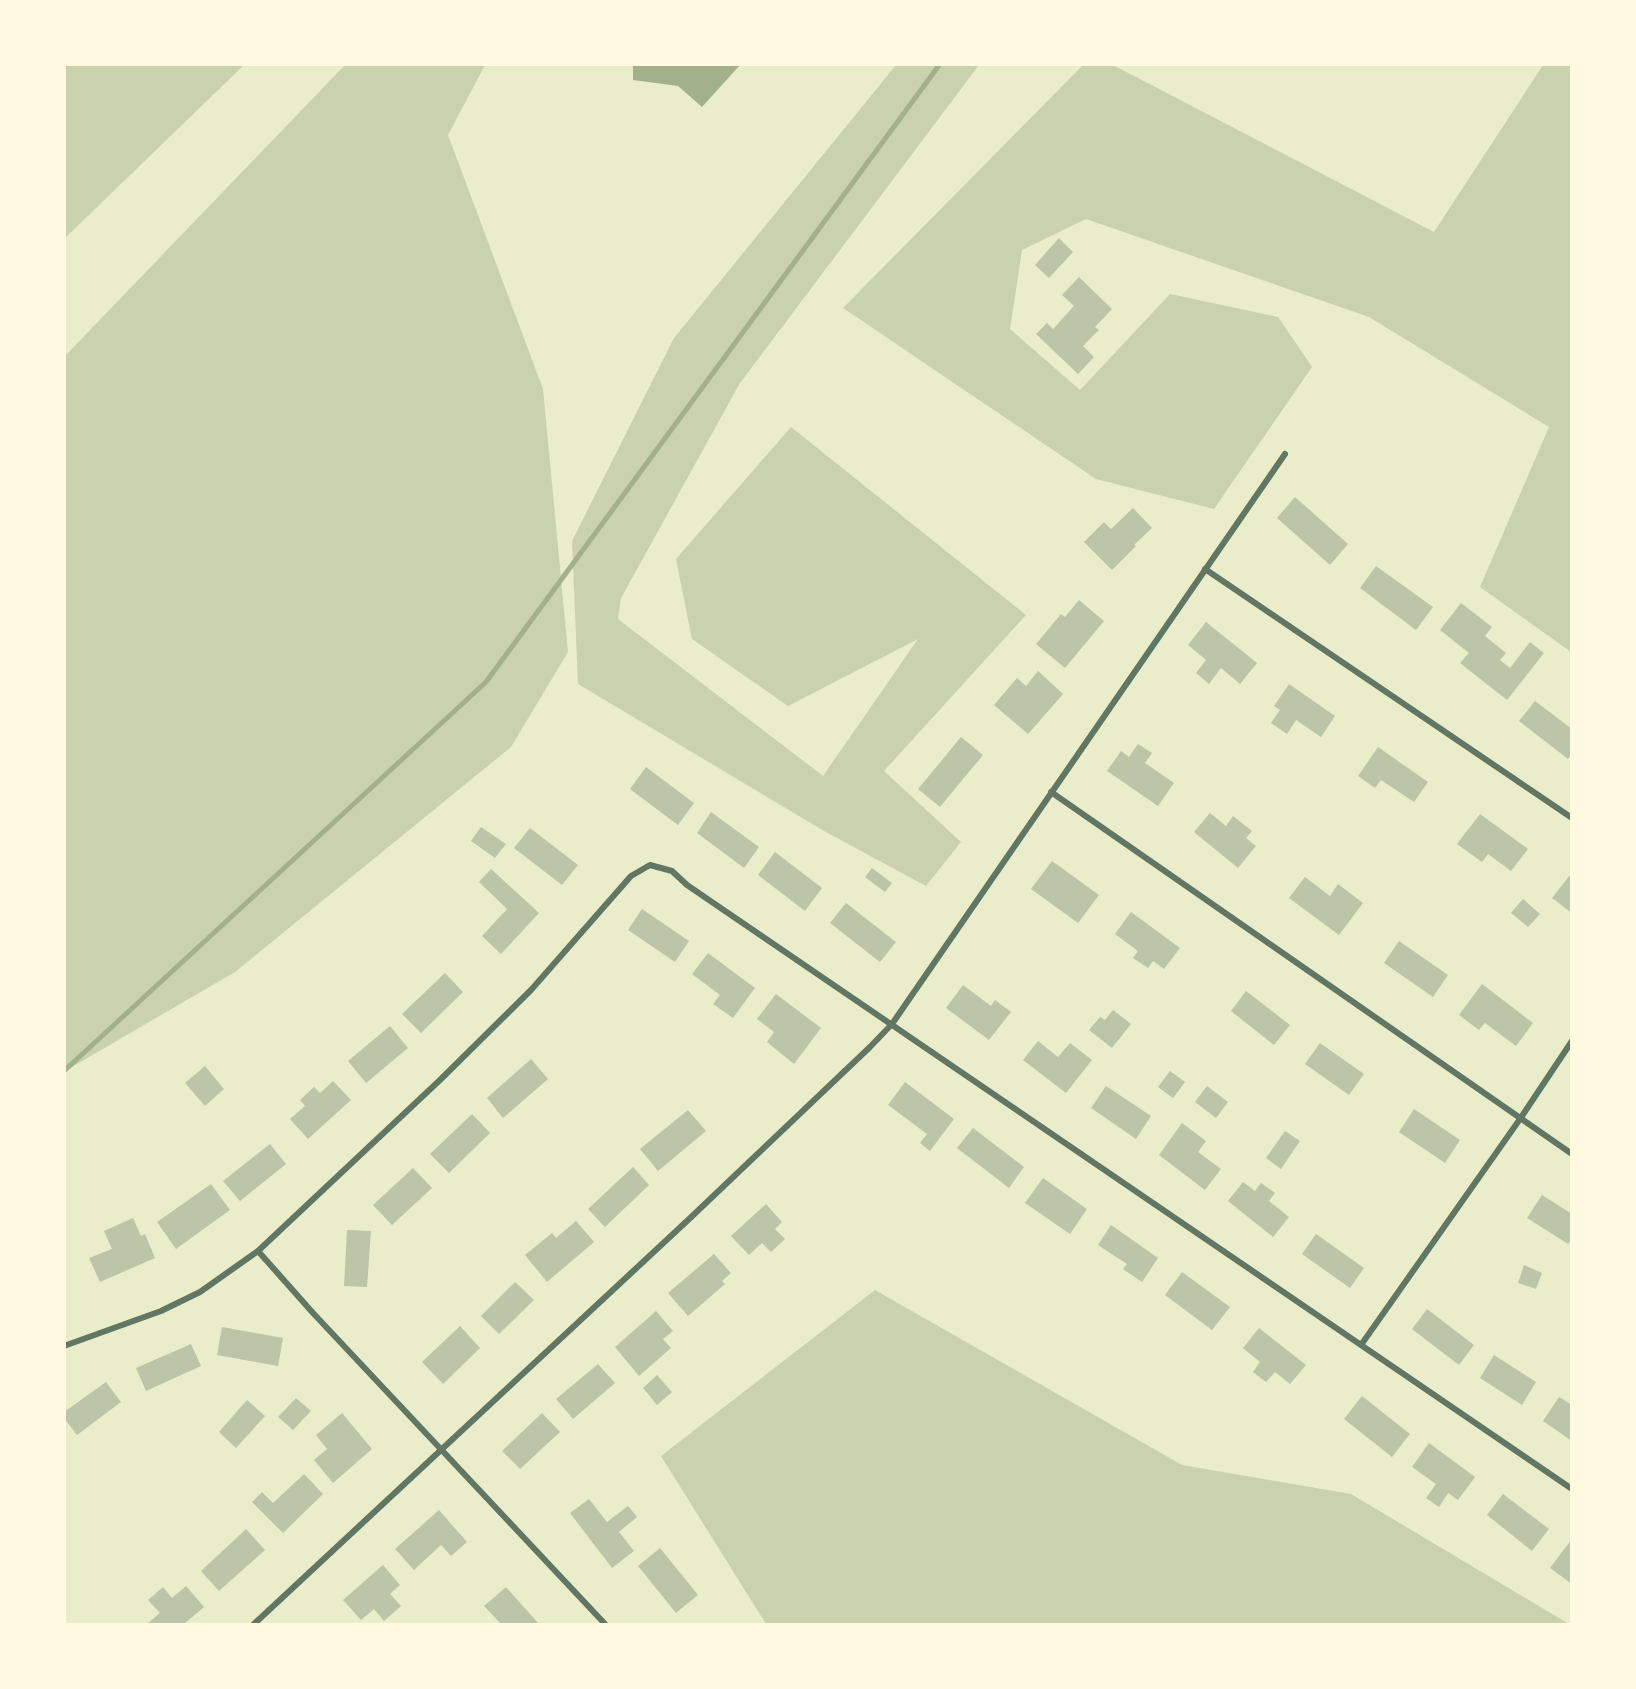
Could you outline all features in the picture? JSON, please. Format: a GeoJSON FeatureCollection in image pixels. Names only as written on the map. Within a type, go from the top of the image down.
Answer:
{"type":"FeatureCollection","features":[{"type":"Feature","properties":{"kind":"street"},"geometry":{"type":"LineString","coordinates":[[254,1624],[696,1213],[892,1024],[1285,454]]}},
{"type":"Feature","properties":{"kind":"street"},"geometry":{"type":"LineString","coordinates":[[1205,569],[1572,818]]}},
{"type":"Feature","properties":{"kind":"street"},"geometry":{"type":"LineString","coordinates":[[1051,792],[1572,1154]]}},
{"type":"Feature","properties":{"kind":"street"},"geometry":{"type":"LineString","coordinates":[[64,1346],[161,1311],[190,1297],[208,1287],[258,1251],[440,1080],[531,990],[631,876],[650,865],[672,871],[687,885],[1572,1489]]}},
{"type":"Feature","properties":{"kind":"street"},"geometry":{"type":"LineString","coordinates":[[1361,1345],[1572,1041]]}},
{"type":"Feature","properties":{"kind":"street"},"geometry":{"type":"LineString","coordinates":[[258,1251],[313,1313],[605,1624]]}},
{"type":"Feature","properties":{"kind":"shaded area"},"geometry":{"type":"Polygon","coordinates":[[[65,64],[244,64],[244,65],[65,238],[65,64]]]}},
{"type":"Feature","properties":{"kind":"shaded area"},"geometry":{"type":"Polygon","coordinates":[[[633,64],[740,65],[702,107],[678,86],[633,80],[633,64]]]}},
{"type":"Feature","properties":{"kind":"shaded area"},"geometry":{"type":"Polygon","coordinates":[[[345,65],[485,65],[448,135],[543,389],[568,652],[511,747],[235,972],[65,1071],[65,356],[345,65]]]}},
{"type":"Feature","properties":{"kind":"shaded area"},"geometry":{"type":"Polygon","coordinates":[[[896,65],[979,65],[740,383],[621,598],[618,619],[823,776],[918,639],[788,706],[692,639],[676,559],[791,427],[1026,615],[884,771],[961,842],[926,886],[824,831],[578,684],[572,541],[674,338],[896,65]]]}},
{"type":"Feature","properties":{"kind":"shaded area"},"geometry":{"type":"Polygon","coordinates":[[[1083,65],[1113,65],[1434,232],[1543,65],[1571,65],[1571,652],[1480,587],[1549,427],[1369,317],[1086,219],[1022,250],[1010,329],[1080,390],[1170,294],[1278,317],[1312,367],[1214,509],[1096,479],[843,308],[1083,65]]]}},
{"type":"Feature","properties":{"kind":"shaded area"},"geometry":{"type":"Polygon","coordinates":[[[875,1290],[1182,1465],[1351,1494],[1569,1624],[766,1624],[661,1456],[875,1290]]]}},
{"type":"Feature","properties":{"kind":"building"},"geometry":{"type":"Polygon","coordinates":[[[1059,238],[1073,252],[1049,278],[1035,265],[1059,238]]]}},
{"type":"Feature","properties":{"kind":"building"},"geometry":{"type":"Polygon","coordinates":[[[1079,277],[1112,309],[1095,327],[1099,330],[1083,346],[1094,357],[1078,374],[1036,334],[1047,323],[1053,329],[1074,306],[1062,295],[1079,277]]]}},
{"type":"Feature","properties":{"kind":"building"},"geometry":{"type":"Polygon","coordinates":[[[1295,497],[1348,544],[1330,565],[1277,518],[1295,497]]]}},
{"type":"Feature","properties":{"kind":"building"},"geometry":{"type":"Polygon","coordinates":[[[1133,508],[1152,528],[1112,570],[1084,542],[1104,522],[1111,529],[1133,508]]]}},
{"type":"Feature","properties":{"kind":"building"},"geometry":{"type":"Polygon","coordinates":[[[1376,566],[1433,607],[1416,630],[1360,588],[1376,566]]]}},
{"type":"Feature","properties":{"kind":"building"},"geometry":{"type":"Polygon","coordinates":[[[1079,600],[1104,621],[1065,668],[1036,644],[1061,614],[1065,617],[1079,600]]]}},
{"type":"Feature","properties":{"kind":"building"},"geometry":{"type":"Polygon","coordinates":[[[1461,603],[1492,627],[1485,636],[1506,653],[1500,660],[1510,668],[1530,642],[1544,653],[1507,700],[1460,663],[1469,653],[1440,630],[1461,603]]]}},
{"type":"Feature","properties":{"kind":"building"},"geometry":{"type":"Polygon","coordinates":[[[1206,622],[1257,663],[1240,684],[1221,668],[1209,684],[1196,673],[1206,660],[1188,645],[1206,622]]]}},
{"type":"Feature","properties":{"kind":"building"},"geometry":{"type":"Polygon","coordinates":[[[1038,671],[1063,694],[1028,734],[994,705],[1017,678],[1026,686],[1038,671]]]}},
{"type":"Feature","properties":{"kind":"building"},"geometry":{"type":"Polygon","coordinates":[[[1289,684],[1335,716],[1321,737],[1296,720],[1287,734],[1271,723],[1280,710],[1274,706],[1289,684]]]}},
{"type":"Feature","properties":{"kind":"building"},"geometry":{"type":"Polygon","coordinates":[[[1535,701],[1572,729],[1572,754],[1568,759],[1519,721],[1535,701]]]}},
{"type":"Feature","properties":{"kind":"building"},"geometry":{"type":"Polygon","coordinates":[[[961,737],[983,755],[940,807],[918,789],[961,737]]]}},
{"type":"Feature","properties":{"kind":"building"},"geometry":{"type":"Polygon","coordinates":[[[1138,744],[1152,753],[1145,763],[1174,783],[1158,806],[1107,771],[1121,751],[1129,757],[1138,744]]]}},
{"type":"Feature","properties":{"kind":"building"},"geometry":{"type":"Polygon","coordinates":[[[1378,747],[1428,782],[1414,802],[1381,780],[1375,788],[1358,776],[1378,747]]]}},
{"type":"Feature","properties":{"kind":"building"},"geometry":{"type":"Polygon","coordinates":[[[646,767],[694,803],[678,825],[630,789],[646,767]]]}},
{"type":"Feature","properties":{"kind":"building"},"geometry":{"type":"Polygon","coordinates":[[[711,812],[759,847],[744,868],[697,833],[711,812]]]}},
{"type":"Feature","properties":{"kind":"building"},"geometry":{"type":"Polygon","coordinates":[[[1210,813],[1226,826],[1233,816],[1252,831],[1246,838],[1256,846],[1238,868],[1194,832],[1210,813]]]}},
{"type":"Feature","properties":{"kind":"building"},"geometry":{"type":"Polygon","coordinates":[[[1480,814],[1528,849],[1511,871],[1488,854],[1482,862],[1457,844],[1480,814]]]}},
{"type":"Feature","properties":{"kind":"building"},"geometry":{"type":"Polygon","coordinates":[[[481,827],[506,844],[495,858],[471,841],[481,827]]]}},
{"type":"Feature","properties":{"kind":"building"},"geometry":{"type":"Polygon","coordinates":[[[530,828],[578,865],[562,885],[514,848],[530,828]]]}},
{"type":"Feature","properties":{"kind":"building"},"geometry":{"type":"Polygon","coordinates":[[[775,852],[822,888],[805,911],[758,875],[775,852]]]}},
{"type":"Feature","properties":{"kind":"building"},"geometry":{"type":"Polygon","coordinates":[[[1052,861],[1099,895],[1078,923],[1031,889],[1052,861]]]}},
{"type":"Feature","properties":{"kind":"building"},"geometry":{"type":"Polygon","coordinates":[[[872,868],[892,883],[885,892],[865,877],[872,868]]]}},
{"type":"Feature","properties":{"kind":"building"},"geometry":{"type":"Polygon","coordinates":[[[491,869],[539,913],[501,954],[482,936],[507,909],[479,882],[491,869]]]}},
{"type":"Feature","properties":{"kind":"building"},"geometry":{"type":"Polygon","coordinates":[[[1570,875],[1572,876],[1572,913],[1552,898],[1570,875]]]}},
{"type":"Feature","properties":{"kind":"building"},"geometry":{"type":"Polygon","coordinates":[[[1305,877],[1330,896],[1338,884],[1363,903],[1339,935],[1289,898],[1305,877]]]}},
{"type":"Feature","properties":{"kind":"building"},"geometry":{"type":"Polygon","coordinates":[[[1523,899],[1540,914],[1528,927],[1511,913],[1523,899]]]}},
{"type":"Feature","properties":{"kind":"building"},"geometry":{"type":"Polygon","coordinates":[[[846,903],[896,942],[880,962],[830,923],[846,903]]]}},
{"type":"Feature","properties":{"kind":"building"},"geometry":{"type":"Polygon","coordinates":[[[642,909],[689,941],[675,962],[628,930],[642,909]]]}},
{"type":"Feature","properties":{"kind":"building"},"geometry":{"type":"Polygon","coordinates":[[[1131,912],[1180,948],[1164,969],[1153,961],[1148,968],[1133,958],[1138,951],[1115,934],[1131,912]]]}},
{"type":"Feature","properties":{"kind":"building"},"geometry":{"type":"Polygon","coordinates":[[[1399,941],[1448,975],[1433,997],[1384,963],[1399,941]]]}},
{"type":"Feature","properties":{"kind":"building"},"geometry":{"type":"Polygon","coordinates":[[[708,953],[755,988],[733,1018],[713,1004],[720,995],[692,974],[708,953]]]}},
{"type":"Feature","properties":{"kind":"building"},"geometry":{"type":"Polygon","coordinates":[[[445,973],[463,992],[421,1033],[402,1014],[445,973]]]}},
{"type":"Feature","properties":{"kind":"building"},"geometry":{"type":"Polygon","coordinates":[[[1482,984],[1533,1023],[1516,1046],[1485,1023],[1479,1030],[1459,1015],[1482,984]]]}},
{"type":"Feature","properties":{"kind":"building"},"geometry":{"type":"Polygon","coordinates":[[[963,985],[991,1006],[995,1000],[1011,1012],[989,1040],[946,1008],[963,985]]]}},
{"type":"Feature","properties":{"kind":"building"},"geometry":{"type":"Polygon","coordinates":[[[1246,991],[1290,1025],[1274,1045],[1231,1011],[1246,991]]]}},
{"type":"Feature","properties":{"kind":"building"},"geometry":{"type":"Polygon","coordinates":[[[776,994],[821,1028],[794,1064],[767,1042],[774,1032],[757,1019],[776,994]]]}},
{"type":"Feature","properties":{"kind":"building"},"geometry":{"type":"Polygon","coordinates":[[[1113,1010],[1131,1024],[1112,1048],[1089,1030],[1100,1017],[1105,1020],[1113,1010]]]}},
{"type":"Feature","properties":{"kind":"building"},"geometry":{"type":"Polygon","coordinates":[[[390,1026],[408,1048],[366,1083],[348,1061],[390,1026]]]}},
{"type":"Feature","properties":{"kind":"building"},"geometry":{"type":"Polygon","coordinates":[[[1038,1041],[1058,1057],[1070,1043],[1092,1060],[1066,1093],[1023,1060],[1038,1041]]]}},
{"type":"Feature","properties":{"kind":"building"},"geometry":{"type":"Polygon","coordinates":[[[1320,1043],[1364,1074],[1349,1095],[1305,1064],[1320,1043]]]}},
{"type":"Feature","properties":{"kind":"building"},"geometry":{"type":"Polygon","coordinates":[[[531,1059],[548,1079],[503,1118],[487,1098],[531,1059]]]}},
{"type":"Feature","properties":{"kind":"building"},"geometry":{"type":"Polygon","coordinates":[[[205,1066],[224,1089],[205,1106],[185,1083],[205,1066]]]}},
{"type":"Feature","properties":{"kind":"building"},"geometry":{"type":"Polygon","coordinates":[[[1170,1071],[1185,1082],[1173,1098],[1158,1087],[1170,1071]]]}},
{"type":"Feature","properties":{"kind":"building"},"geometry":{"type":"Polygon","coordinates":[[[333,1081],[351,1100],[308,1139],[290,1119],[305,1106],[300,1100],[314,1087],[320,1093],[333,1081]]]}},
{"type":"Feature","properties":{"kind":"building"},"geometry":{"type":"Polygon","coordinates":[[[905,1082],[954,1119],[930,1151],[920,1143],[927,1134],[888,1105],[905,1082]]]}},
{"type":"Feature","properties":{"kind":"building"},"geometry":{"type":"Polygon","coordinates":[[[1106,1086],[1151,1116],[1136,1139],[1091,1108],[1106,1086]]]}},
{"type":"Feature","properties":{"kind":"building"},"geometry":{"type":"Polygon","coordinates":[[[1207,1086],[1228,1102],[1216,1118],[1195,1102],[1207,1086]]]}},
{"type":"Feature","properties":{"kind":"building"},"geometry":{"type":"Polygon","coordinates":[[[1414,1109],[1460,1140],[1445,1163],[1399,1132],[1414,1109]]]}},
{"type":"Feature","properties":{"kind":"building"},"geometry":{"type":"Polygon","coordinates":[[[688,1110],[706,1131],[658,1171],[640,1149],[688,1110]]]}},
{"type":"Feature","properties":{"kind":"building"},"geometry":{"type":"Polygon","coordinates":[[[472,1114],[490,1133],[449,1173],[430,1154],[472,1114]]]}},
{"type":"Feature","properties":{"kind":"building"},"geometry":{"type":"Polygon","coordinates":[[[1182,1123],[1206,1141],[1198,1152],[1221,1169],[1205,1190],[1159,1155],[1182,1123]]]}},
{"type":"Feature","properties":{"kind":"building"},"geometry":{"type":"Polygon","coordinates":[[[973,1128],[1024,1167],[1009,1188],[957,1148],[973,1128]]]}},
{"type":"Feature","properties":{"kind":"building"},"geometry":{"type":"Polygon","coordinates":[[[1285,1131],[1300,1141],[1281,1169],[1266,1158],[1285,1131]]]}},
{"type":"Feature","properties":{"kind":"building"},"geometry":{"type":"Polygon","coordinates":[[[270,1144],[286,1164],[240,1201],[223,1181],[270,1144]]]}},
{"type":"Feature","properties":{"kind":"building"},"geometry":{"type":"Polygon","coordinates":[[[633,1167],[649,1185],[605,1227],[588,1209],[633,1167]]]}},
{"type":"Feature","properties":{"kind":"building"},"geometry":{"type":"Polygon","coordinates":[[[413,1168],[432,1188],[392,1225],[373,1205],[413,1168]]]}},
{"type":"Feature","properties":{"kind":"building"},"geometry":{"type":"Polygon","coordinates":[[[1043,1178],[1087,1209],[1070,1234],[1025,1203],[1043,1178]]]}},
{"type":"Feature","properties":{"kind":"building"},"geometry":{"type":"Polygon","coordinates":[[[1243,1182],[1255,1191],[1261,1183],[1275,1193],[1269,1201],[1289,1217],[1273,1237],[1228,1201],[1243,1182]]]}},
{"type":"Feature","properties":{"kind":"building"},"geometry":{"type":"Polygon","coordinates":[[[211,1184],[230,1210],[176,1249],[157,1222],[211,1184]]]}},
{"type":"Feature","properties":{"kind":"building"},"geometry":{"type":"Polygon","coordinates":[[[1542,1195],[1572,1214],[1572,1239],[1568,1244],[1527,1218],[1542,1195]]]}},
{"type":"Feature","properties":{"kind":"building"},"geometry":{"type":"Polygon","coordinates":[[[766,1204],[782,1222],[775,1229],[785,1239],[771,1252],[762,1243],[749,1255],[731,1236],[766,1204]]]}},
{"type":"Feature","properties":{"kind":"building"},"geometry":{"type":"Polygon","coordinates":[[[133,1218],[141,1236],[145,1234],[155,1258],[100,1282],[89,1258],[112,1249],[104,1231],[133,1218]]]}},
{"type":"Feature","properties":{"kind":"building"},"geometry":{"type":"Polygon","coordinates":[[[576,1221],[594,1242],[547,1282],[525,1255],[552,1233],[556,1238],[576,1221]]]}},
{"type":"Feature","properties":{"kind":"building"},"geometry":{"type":"Polygon","coordinates":[[[1111,1225],[1158,1258],[1142,1282],[1123,1269],[1127,1264],[1098,1245],[1111,1225]]]}},
{"type":"Feature","properties":{"kind":"building"},"geometry":{"type":"Polygon","coordinates":[[[347,1230],[371,1231],[367,1287],[344,1286],[347,1230]]]}},
{"type":"Feature","properties":{"kind":"building"},"geometry":{"type":"Polygon","coordinates":[[[1316,1234],[1364,1268],[1350,1288],[1302,1254],[1316,1234]]]}},
{"type":"Feature","properties":{"kind":"building"},"geometry":{"type":"Polygon","coordinates":[[[714,1254],[731,1273],[722,1281],[725,1284],[688,1316],[668,1293],[714,1254]]]}},
{"type":"Feature","properties":{"kind":"building"},"geometry":{"type":"Polygon","coordinates":[[[1524,1265],[1542,1273],[1536,1289],[1518,1283],[1524,1265]]]}},
{"type":"Feature","properties":{"kind":"building"},"geometry":{"type":"Polygon","coordinates":[[[1182,1272],[1230,1307],[1212,1330],[1165,1295],[1182,1272]]]}},
{"type":"Feature","properties":{"kind":"building"},"geometry":{"type":"Polygon","coordinates":[[[515,1282],[534,1300],[499,1334],[481,1316],[515,1282]]]}},
{"type":"Feature","properties":{"kind":"building"},"geometry":{"type":"Polygon","coordinates":[[[1427,1309],[1474,1345],[1459,1365],[1412,1329],[1427,1309]]]}},
{"type":"Feature","properties":{"kind":"building"},"geometry":{"type":"Polygon","coordinates":[[[656,1311],[673,1331],[663,1339],[671,1348],[639,1376],[615,1347],[656,1311]]]}},
{"type":"Feature","properties":{"kind":"building"},"geometry":{"type":"Polygon","coordinates":[[[460,1326],[480,1348],[443,1384],[422,1362],[460,1326]]]}},
{"type":"Feature","properties":{"kind":"building"},"geometry":{"type":"Polygon","coordinates":[[[222,1327],[283,1338],[278,1366],[217,1355],[222,1327]]]}},
{"type":"Feature","properties":{"kind":"building"},"geometry":{"type":"Polygon","coordinates":[[[1259,1328],[1306,1365],[1290,1384],[1275,1372],[1266,1382],[1253,1372],[1260,1362],[1243,1348],[1259,1328]]]}},
{"type":"Feature","properties":{"kind":"building"},"geometry":{"type":"Polygon","coordinates":[[[191,1344],[201,1366],[146,1391],[136,1368],[191,1344]]]}},
{"type":"Feature","properties":{"kind":"building"},"geometry":{"type":"Polygon","coordinates":[[[1494,1355],[1536,1382],[1522,1405],[1480,1378],[1494,1355]]]}},
{"type":"Feature","properties":{"kind":"building"},"geometry":{"type":"Polygon","coordinates":[[[598,1364],[615,1383],[573,1419],[556,1399],[598,1364]]]}},
{"type":"Feature","properties":{"kind":"building"},"geometry":{"type":"Polygon","coordinates":[[[657,1375],[672,1392],[657,1405],[643,1388],[657,1375]]]}},
{"type":"Feature","properties":{"kind":"building"},"geometry":{"type":"Polygon","coordinates":[[[106,1382],[121,1402],[77,1435],[64,1418],[64,1412],[106,1382]]]}},
{"type":"Feature","properties":{"kind":"building"},"geometry":{"type":"Polygon","coordinates":[[[1362,1396],[1410,1434],[1392,1457],[1344,1419],[1362,1396]]]}},
{"type":"Feature","properties":{"kind":"building"},"geometry":{"type":"Polygon","coordinates":[[[1559,1397],[1572,1405],[1572,1441],[1543,1421],[1559,1397]]]}},
{"type":"Feature","properties":{"kind":"building"},"geometry":{"type":"Polygon","coordinates":[[[296,1398],[311,1411],[293,1430],[278,1417],[296,1398]]]}},
{"type":"Feature","properties":{"kind":"building"},"geometry":{"type":"Polygon","coordinates":[[[247,1400],[265,1416],[236,1448],[219,1432],[247,1400]]]}},
{"type":"Feature","properties":{"kind":"building"},"geometry":{"type":"Polygon","coordinates":[[[342,1413],[372,1449],[333,1483],[314,1460],[327,1449],[316,1435],[342,1413]]]}},
{"type":"Feature","properties":{"kind":"building"},"geometry":{"type":"Polygon","coordinates":[[[542,1413],[560,1432],[520,1469],[502,1451],[542,1413]]]}},
{"type":"Feature","properties":{"kind":"building"},"geometry":{"type":"Polygon","coordinates":[[[1429,1443],[1475,1477],[1458,1500],[1448,1493],[1439,1507],[1426,1498],[1436,1484],[1412,1467],[1429,1443]]]}},
{"type":"Feature","properties":{"kind":"building"},"geometry":{"type":"Polygon","coordinates":[[[304,1474],[323,1494],[283,1533],[252,1502],[262,1492],[273,1503],[304,1474]]]}},
{"type":"Feature","properties":{"kind":"building"},"geometry":{"type":"Polygon","coordinates":[[[1503,1494],[1549,1529],[1532,1551],[1487,1515],[1503,1494]]]}},
{"type":"Feature","properties":{"kind":"building"},"geometry":{"type":"Polygon","coordinates":[[[589,1499],[607,1522],[628,1506],[637,1517],[619,1532],[634,1551],[612,1568],[570,1513],[589,1499]]]}},
{"type":"Feature","properties":{"kind":"building"},"geometry":{"type":"Polygon","coordinates":[[[439,1510],[467,1542],[451,1556],[441,1545],[414,1570],[395,1549],[439,1510]]]}},
{"type":"Feature","properties":{"kind":"building"},"geometry":{"type":"Polygon","coordinates":[[[246,1529],[265,1550],[219,1591],[201,1571],[246,1529]]]}},
{"type":"Feature","properties":{"kind":"building"},"geometry":{"type":"Polygon","coordinates":[[[1572,1539],[1572,1584],[1550,1568],[1572,1539]]]}},
{"type":"Feature","properties":{"kind":"building"},"geometry":{"type":"Polygon","coordinates":[[[660,1548],[698,1595],[676,1613],[638,1566],[660,1548]]]}},
{"type":"Feature","properties":{"kind":"building"},"geometry":{"type":"Polygon","coordinates":[[[383,1565],[400,1585],[390,1594],[401,1606],[384,1621],[374,1609],[361,1620],[343,1600],[383,1565]]]}},
{"type":"Feature","properties":{"kind":"building"},"geometry":{"type":"Polygon","coordinates":[[[186,1586],[204,1607],[184,1624],[147,1624],[160,1613],[148,1600],[163,1587],[172,1598],[186,1586]]]}},
{"type":"Feature","properties":{"kind":"building"},"geometry":{"type":"Polygon","coordinates":[[[506,1587],[539,1624],[501,1624],[484,1606],[506,1587]]]}},
{"type":"Feature","properties":{"kind":"waterway"},"geometry":{"type":"LineString","coordinates":[[64,1071],[486,682],[940,64]]}}]}
